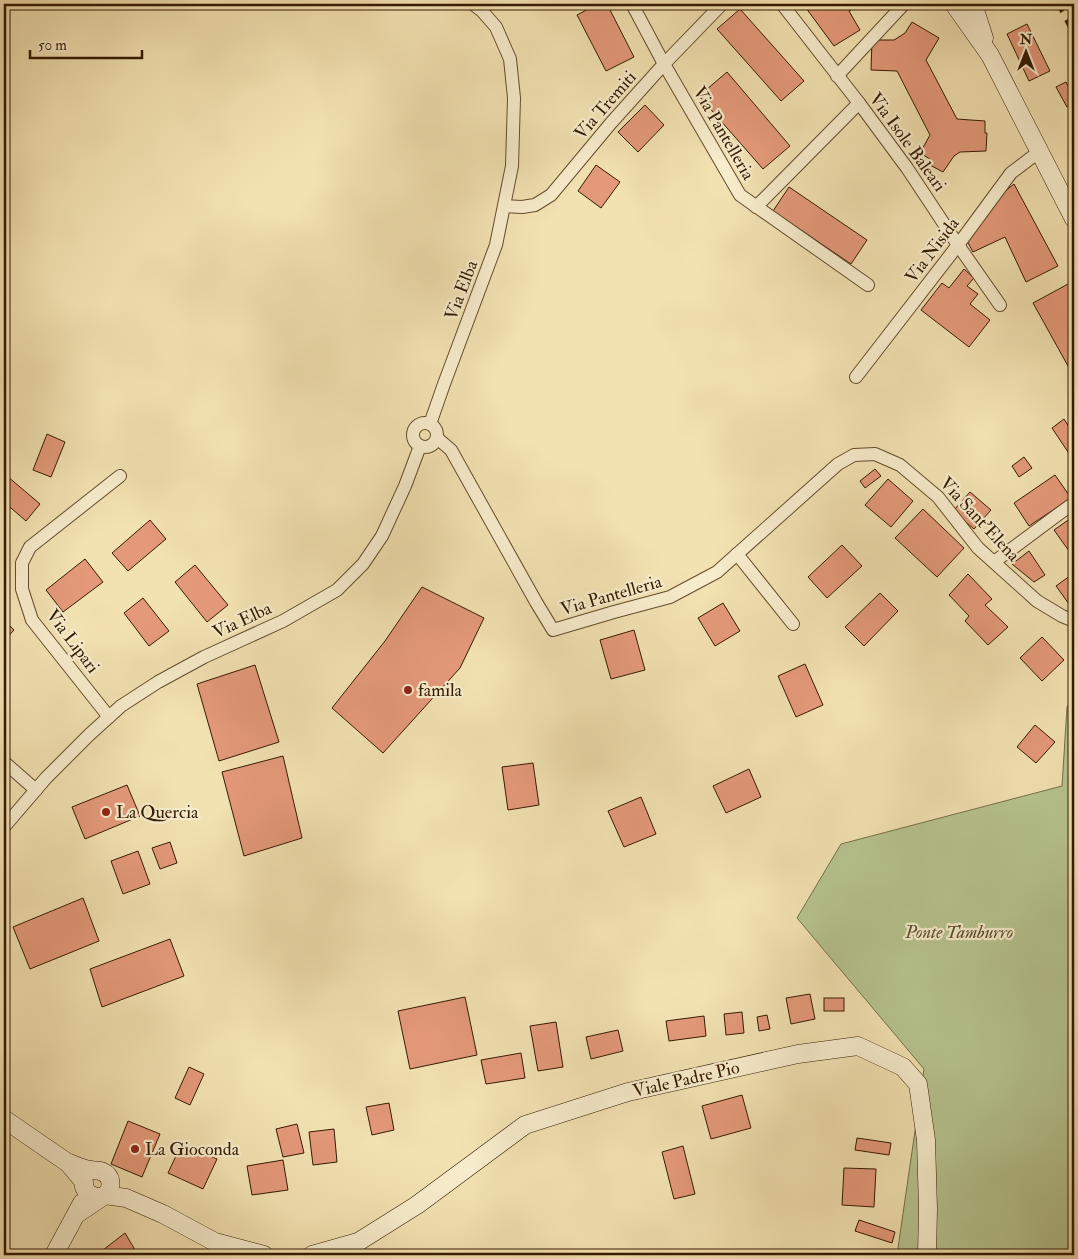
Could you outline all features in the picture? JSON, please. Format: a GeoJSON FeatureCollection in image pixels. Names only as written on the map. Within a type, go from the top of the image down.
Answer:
{"type":"FeatureCollection","features":[{"type":"Feature","properties":{"kind":"street","name":"Via Elba"},"geometry":{"type":"LineString","coordinates":[[4,827],[46,778],[82,741],[121,706],[158,682],[204,657],[283,620],[337,590],[363,564],[382,536],[405,486],[420,446],[415,443],[413,432],[420,424],[430,424],[496,245],[512,166],[514,98],[510,59],[496,27],[473,4]]}},
{"type":"Feature","properties":{"kind":"street","name":"Via Pantelleria"},"geometry":{"type":"LineString","coordinates":[[632,4],[664,64],[740,195],[868,286]]}},
{"type":"Feature","properties":{"kind":"street","name":"Via Tremiti"},"geometry":{"type":"LineString","coordinates":[[505,206],[522,207],[535,205],[551,195],[611,123],[722,4]]}},
{"type":"Feature","properties":{"kind":"street","name":"Via Isole Baleari"},"geometry":{"type":"LineString","coordinates":[[782,4],[908,168],[1000,305]]}},
{"type":"Feature","properties":{"kind":"street"},"geometry":{"type":"LineString","coordinates":[[837,76],[904,4]]}},
{"type":"Feature","properties":{"kind":"street"},"geometry":{"type":"LineString","coordinates":[[954,4],[990,55],[1074,219]]}},
{"type":"Feature","properties":{"kind":"street"},"geometry":{"type":"LineString","coordinates":[[973,4],[990,55]]}},
{"type":"Feature","properties":{"kind":"street"},"geometry":{"type":"LineString","coordinates":[[756,207],[859,103]]}},
{"type":"Feature","properties":{"kind":"street","name":"Via Nisida"},"geometry":{"type":"LineString","coordinates":[[856,377],[1011,173],[1040,151]]}},
{"type":"Feature","properties":{"kind":"street"},"geometry":{"type":"LineString","coordinates":[[420,446],[430,446],[437,438],[437,432],[430,424]]}},
{"type":"Feature","properties":{"kind":"street","name":"Via Pantelleria"},"geometry":{"type":"LineString","coordinates":[[437,438],[451,450],[536,602],[554,630],[670,597],[716,572],[838,464],[854,455]]}},
{"type":"Feature","properties":{"kind":"street","name":"Via Sant'Elena"},"geometry":{"type":"LineString","coordinates":[[854,455],[875,454],[900,465],[938,497],[978,548],[1037,601],[1074,621]]}},
{"type":"Feature","properties":{"kind":"street","name":"Via Lipari"},"geometry":{"type":"LineString","coordinates":[[109,717],[32,620],[22,589],[22,563],[30,547],[120,476]]}},
{"type":"Feature","properties":{"kind":"street"},"geometry":{"type":"LineString","coordinates":[[994,562],[1074,504]]}},
{"type":"Feature","properties":{"kind":"street"},"geometry":{"type":"LineString","coordinates":[[737,554],[793,624]]}},
{"type":"Feature","properties":{"kind":"street"},"geometry":{"type":"LineString","coordinates":[[4,762],[36,790]]}},
{"type":"Feature","properties":{"kind":"street","name":"Viale Padre Pio"},"geometry":{"type":"LineString","coordinates":[[312,1255],[358,1242],[416,1205],[525,1125],[628,1092],[798,1054],[858,1046],[903,1067],[918,1084],[926,1140],[927,1255]]}},
{"type":"Feature","properties":{"kind":"street"},"geometry":{"type":"LineString","coordinates":[[4,1119],[68,1163],[97,1187],[163,1214],[215,1242],[264,1255]]}},
{"type":"Feature","properties":{"kind":"street"},"geometry":{"type":"LineString","coordinates":[[54,1255],[77,1214],[97,1187]]}},
{"type":"Feature","properties":{"kind":"green space","name":"Ponte Tamburro"},"geometry":{"type":"Polygon","coordinates":[[[1074,695],[1074,1255],[897,1255],[924,1069],[797,918],[841,844],[1062,786],[1067,707],[1074,695]]]}},
{"type":"Feature","properties":{"kind":"building"},"geometry":{"type":"Polygon","coordinates":[[[598,4],[607,4],[634,57],[606,71],[577,15],[598,4]]]}},
{"type":"Feature","properties":{"kind":"building"},"geometry":{"type":"Polygon","coordinates":[[[803,4],[852,4],[854,8],[849,11],[860,30],[834,46],[803,4]]]}},
{"type":"Feature","properties":{"kind":"building"},"geometry":{"type":"Polygon","coordinates":[[[740,9],[804,81],[781,101],[717,29],[740,9]]]}},
{"type":"Feature","properties":{"kind":"building"},"geometry":{"type":"Polygon","coordinates":[[[912,22],[939,38],[926,60],[957,119],[985,121],[985,133],[987,133],[986,151],[960,152],[954,156],[943,172],[928,164],[930,159],[920,153],[930,135],[897,71],[871,70],[872,40],[894,40],[905,33],[912,22]]]}},
{"type":"Feature","properties":{"kind":"building"},"geometry":{"type":"Polygon","coordinates":[[[1027,24],[1050,71],[1029,81],[1007,34],[1027,24]]]}},
{"type":"Feature","properties":{"kind":"building"},"geometry":{"type":"Polygon","coordinates":[[[727,72],[790,146],[763,169],[699,96],[727,72]]]}},
{"type":"Feature","properties":{"kind":"building"},"geometry":{"type":"Polygon","coordinates":[[[1066,82],[1074,98],[1074,103],[1067,107],[1056,87],[1066,82]]]}},
{"type":"Feature","properties":{"kind":"building"},"geometry":{"type":"Polygon","coordinates":[[[645,105],[664,125],[638,152],[618,132],[645,105]]]}},
{"type":"Feature","properties":{"kind":"building"},"geometry":{"type":"Polygon","coordinates":[[[596,165],[620,182],[601,208],[578,191],[596,165]]]}},
{"type":"Feature","properties":{"kind":"building"},"geometry":{"type":"Polygon","coordinates":[[[1014,184],[1058,266],[1026,282],[1005,237],[973,252],[967,241],[998,197],[1014,184]]]}},
{"type":"Feature","properties":{"kind":"building"},"geometry":{"type":"Polygon","coordinates":[[[789,187],[867,240],[851,264],[773,211],[789,187]]]}},
{"type":"Feature","properties":{"kind":"building"},"geometry":{"type":"Polygon","coordinates":[[[964,269],[974,278],[967,286],[978,294],[970,304],[990,320],[969,347],[921,310],[942,283],[949,288],[964,269]]]}},
{"type":"Feature","properties":{"kind":"building"},"geometry":{"type":"Polygon","coordinates":[[[1068,284],[1074,296],[1073,375],[1033,303],[1068,284]]]}},
{"type":"Feature","properties":{"kind":"building"},"geometry":{"type":"Polygon","coordinates":[[[1064,419],[1074,435],[1074,461],[1052,428],[1064,419]]]}},
{"type":"Feature","properties":{"kind":"building"},"geometry":{"type":"Polygon","coordinates":[[[47,434],[65,442],[51,477],[33,470],[47,434]]]}},
{"type":"Feature","properties":{"kind":"building"},"geometry":{"type":"Polygon","coordinates":[[[1024,457],[1032,468],[1019,477],[1012,466],[1024,457]]]}},
{"type":"Feature","properties":{"kind":"building"},"geometry":{"type":"Polygon","coordinates":[[[875,469],[881,476],[865,488],[860,481],[875,469]]]}},
{"type":"Feature","properties":{"kind":"building"},"geometry":{"type":"Polygon","coordinates":[[[1055,475],[1071,498],[1029,526],[1014,503],[1055,475]]]}},
{"type":"Feature","properties":{"kind":"building"},"geometry":{"type":"Polygon","coordinates":[[[7,476],[40,504],[26,521],[4,502],[4,479],[7,476]]]}},
{"type":"Feature","properties":{"kind":"building"},"geometry":{"type":"Polygon","coordinates":[[[888,479],[913,501],[891,527],[865,505],[888,479]]]}},
{"type":"Feature","properties":{"kind":"building"},"geometry":{"type":"Polygon","coordinates":[[[970,492],[991,510],[974,529],[953,511],[970,492]]]}},
{"type":"Feature","properties":{"kind":"building"},"geometry":{"type":"Polygon","coordinates":[[[923,509],[964,548],[937,577],[895,538],[923,509]]]}},
{"type":"Feature","properties":{"kind":"building"},"geometry":{"type":"Polygon","coordinates":[[[1074,516],[1074,548],[1069,551],[1054,530],[1074,516]]]}},
{"type":"Feature","properties":{"kind":"building"},"geometry":{"type":"Polygon","coordinates":[[[150,520],[166,539],[128,571],[112,553],[150,520]]]}},
{"type":"Feature","properties":{"kind":"building"},"geometry":{"type":"Polygon","coordinates":[[[842,545],[862,566],[827,598],[808,577],[842,545]]]}},
{"type":"Feature","properties":{"kind":"building"},"geometry":{"type":"Polygon","coordinates":[[[1029,551],[1045,575],[1034,582],[1012,564],[1029,551]]]}},
{"type":"Feature","properties":{"kind":"building"},"geometry":{"type":"Polygon","coordinates":[[[85,559],[103,582],[63,612],[46,590],[85,559]]]}},
{"type":"Feature","properties":{"kind":"building"},"geometry":{"type":"Polygon","coordinates":[[[195,565],[228,605],[207,622],[175,582],[195,565]]]}},
{"type":"Feature","properties":{"kind":"building"},"geometry":{"type":"Polygon","coordinates":[[[1074,573],[1074,611],[1056,586],[1074,573]]]}},
{"type":"Feature","properties":{"kind":"building"},"geometry":{"type":"Polygon","coordinates":[[[968,574],[992,599],[985,605],[1008,627],[988,645],[965,621],[969,616],[949,595],[968,574]]]}},
{"type":"Feature","properties":{"kind":"building"},"geometry":{"type":"Polygon","coordinates":[[[422,587],[484,618],[460,668],[383,753],[332,708],[385,641],[422,587]]]}},
{"type":"Feature","properties":{"kind":"building"},"geometry":{"type":"Polygon","coordinates":[[[880,593],[898,611],[864,646],[845,627],[880,593]]]}},
{"type":"Feature","properties":{"kind":"building"},"geometry":{"type":"Polygon","coordinates":[[[143,598],[169,631],[149,646],[124,613],[143,598]]]}},
{"type":"Feature","properties":{"kind":"building"},"geometry":{"type":"Polygon","coordinates":[[[723,603],[740,631],[715,646],[698,618],[723,603]]]}},
{"type":"Feature","properties":{"kind":"building"},"geometry":{"type":"Polygon","coordinates":[[[4,620],[14,630],[4,641],[4,620]]]}},
{"type":"Feature","properties":{"kind":"building"},"geometry":{"type":"Polygon","coordinates":[[[634,630],[645,670],[611,679],[600,640],[634,630]]]}},
{"type":"Feature","properties":{"kind":"building"},"geometry":{"type":"Polygon","coordinates":[[[1042,637],[1064,660],[1042,681],[1020,658],[1042,637]]]}},
{"type":"Feature","properties":{"kind":"building"},"geometry":{"type":"Polygon","coordinates":[[[805,664],[823,705],[796,717],[778,676],[805,664]]]}},
{"type":"Feature","properties":{"kind":"building"},"geometry":{"type":"Polygon","coordinates":[[[255,665],[279,742],[219,761],[197,684],[255,665]]]}},
{"type":"Feature","properties":{"kind":"building"},"geometry":{"type":"Polygon","coordinates":[[[1035,725],[1055,742],[1036,763],[1017,747],[1035,725]]]}},
{"type":"Feature","properties":{"kind":"building"},"geometry":{"type":"Polygon","coordinates":[[[283,756],[302,838],[244,856],[222,772],[283,756]]]}},
{"type":"Feature","properties":{"kind":"building"},"geometry":{"type":"Polygon","coordinates":[[[533,763],[539,805],[508,810],[502,767],[533,763]]]}},
{"type":"Feature","properties":{"kind":"building"},"geometry":{"type":"Polygon","coordinates":[[[749,769],[761,797],[726,813],[713,786],[749,769]]]}},
{"type":"Feature","properties":{"kind":"building","name":"La Quercia"},"geometry":{"type":"Polygon","coordinates":[[[127,785],[140,816],[85,839],[72,807],[127,785]]]}},
{"type":"Feature","properties":{"kind":"building"},"geometry":{"type":"Polygon","coordinates":[[[641,797],[656,834],[624,847],[608,811],[641,797]]]}},
{"type":"Feature","properties":{"kind":"building"},"geometry":{"type":"Polygon","coordinates":[[[170,842],[177,863],[160,869],[152,848],[170,842]]]}},
{"type":"Feature","properties":{"kind":"building"},"geometry":{"type":"Polygon","coordinates":[[[138,851],[150,884],[123,894],[111,861],[138,851]]]}},
{"type":"Feature","properties":{"kind":"building"},"geometry":{"type":"Polygon","coordinates":[[[83,898],[99,941],[30,969],[13,927],[83,898]]]}},
{"type":"Feature","properties":{"kind":"building"},"geometry":{"type":"Polygon","coordinates":[[[170,939],[184,976],[102,1007],[90,969],[170,939]]]}},
{"type":"Feature","properties":{"kind":"building"},"geometry":{"type":"Polygon","coordinates":[[[810,994],[815,1019],[791,1024],[786,998],[810,994]]]}},
{"type":"Feature","properties":{"kind":"building"},"geometry":{"type":"Polygon","coordinates":[[[465,997],[477,1055],[410,1069],[398,1011],[465,997]]]}},
{"type":"Feature","properties":{"kind":"building"},"geometry":{"type":"Polygon","coordinates":[[[824,998],[844,998],[844,1011],[824,1011],[824,998]]]}},
{"type":"Feature","properties":{"kind":"building"},"geometry":{"type":"Polygon","coordinates":[[[742,1012],[744,1033],[726,1035],[724,1014],[742,1012]]]}},
{"type":"Feature","properties":{"kind":"building"},"geometry":{"type":"Polygon","coordinates":[[[767,1015],[770,1029],[759,1031],[757,1017],[767,1015]]]}},
{"type":"Feature","properties":{"kind":"building"},"geometry":{"type":"Polygon","coordinates":[[[704,1016],[706,1036],[669,1041],[666,1021],[704,1016]]]}},
{"type":"Feature","properties":{"kind":"building"},"geometry":{"type":"Polygon","coordinates":[[[556,1022],[563,1067],[538,1071],[530,1026],[556,1022]]]}},
{"type":"Feature","properties":{"kind":"building"},"geometry":{"type":"Polygon","coordinates":[[[618,1030],[623,1051],[591,1059],[586,1037],[618,1030]]]}},
{"type":"Feature","properties":{"kind":"building"},"geometry":{"type":"Polygon","coordinates":[[[521,1053],[525,1078],[486,1084],[481,1060],[521,1053]]]}},
{"type":"Feature","properties":{"kind":"building"},"geometry":{"type":"Polygon","coordinates":[[[189,1067],[204,1074],[190,1105],[175,1098],[189,1067]]]}},
{"type":"Feature","properties":{"kind":"building"},"geometry":{"type":"Polygon","coordinates":[[[742,1095],[751,1128],[711,1139],[702,1106],[742,1095]]]}},
{"type":"Feature","properties":{"kind":"building"},"geometry":{"type":"Polygon","coordinates":[[[389,1103],[394,1130],[372,1135],[366,1107],[389,1103]]]}},
{"type":"Feature","properties":{"kind":"building","name":"La Gioconda"},"geometry":{"type":"Polygon","coordinates":[[[128,1121],[160,1134],[142,1177],[111,1164],[128,1121]]]}},
{"type":"Feature","properties":{"kind":"building"},"geometry":{"type":"Polygon","coordinates":[[[297,1124],[304,1153],[283,1157],[276,1129],[297,1124]]]}},
{"type":"Feature","properties":{"kind":"building"},"geometry":{"type":"Polygon","coordinates":[[[334,1129],[337,1162],[313,1165],[309,1132],[334,1129]]]}},
{"type":"Feature","properties":{"kind":"building"},"geometry":{"type":"Polygon","coordinates":[[[857,1138],[891,1143],[889,1155],[855,1150],[857,1138]]]}},
{"type":"Feature","properties":{"kind":"building"},"geometry":{"type":"Polygon","coordinates":[[[182,1143],[217,1159],[203,1189],[168,1173],[182,1143]]]}},
{"type":"Feature","properties":{"kind":"building"},"geometry":{"type":"Polygon","coordinates":[[[683,1146],[695,1194],[674,1199],[662,1152],[683,1146]]]}},
{"type":"Feature","properties":{"kind":"building"},"geometry":{"type":"Polygon","coordinates":[[[283,1160],[288,1190],[252,1195],[247,1166],[283,1160]]]}},
{"type":"Feature","properties":{"kind":"building"},"geometry":{"type":"Polygon","coordinates":[[[844,1168],[876,1169],[874,1207],[842,1205],[844,1168]]]}},
{"type":"Feature","properties":{"kind":"building"},"geometry":{"type":"Polygon","coordinates":[[[859,1220],[895,1232],[892,1243],[855,1231],[859,1220]]]}},
{"type":"Feature","properties":{"kind":"building"},"geometry":{"type":"Polygon","coordinates":[[[125,1233],[138,1255],[106,1255],[103,1250],[125,1233]]]}},
{"type":"Feature","properties":{"kind":"railway"},"geometry":{"type":"LineString","coordinates":[[1058,4],[1074,35]]}},
{"type":"Feature","properties":{"kind":"railway"},"geometry":{"type":"LineString","coordinates":[[1070,4],[1074,12]]}},
{"type":"Feature","properties":{"kind":"place","name":"famila"},"geometry":{"type":"Point","coordinates":[408,690]}},
{"type":"Feature","properties":{"kind":"place","name":"La Quercia"},"geometry":{"type":"Point","coordinates":[106,812]}},
{"type":"Feature","properties":{"kind":"place","name":"La Gioconda"},"geometry":{"type":"Point","coordinates":[135,1149]}}]}
